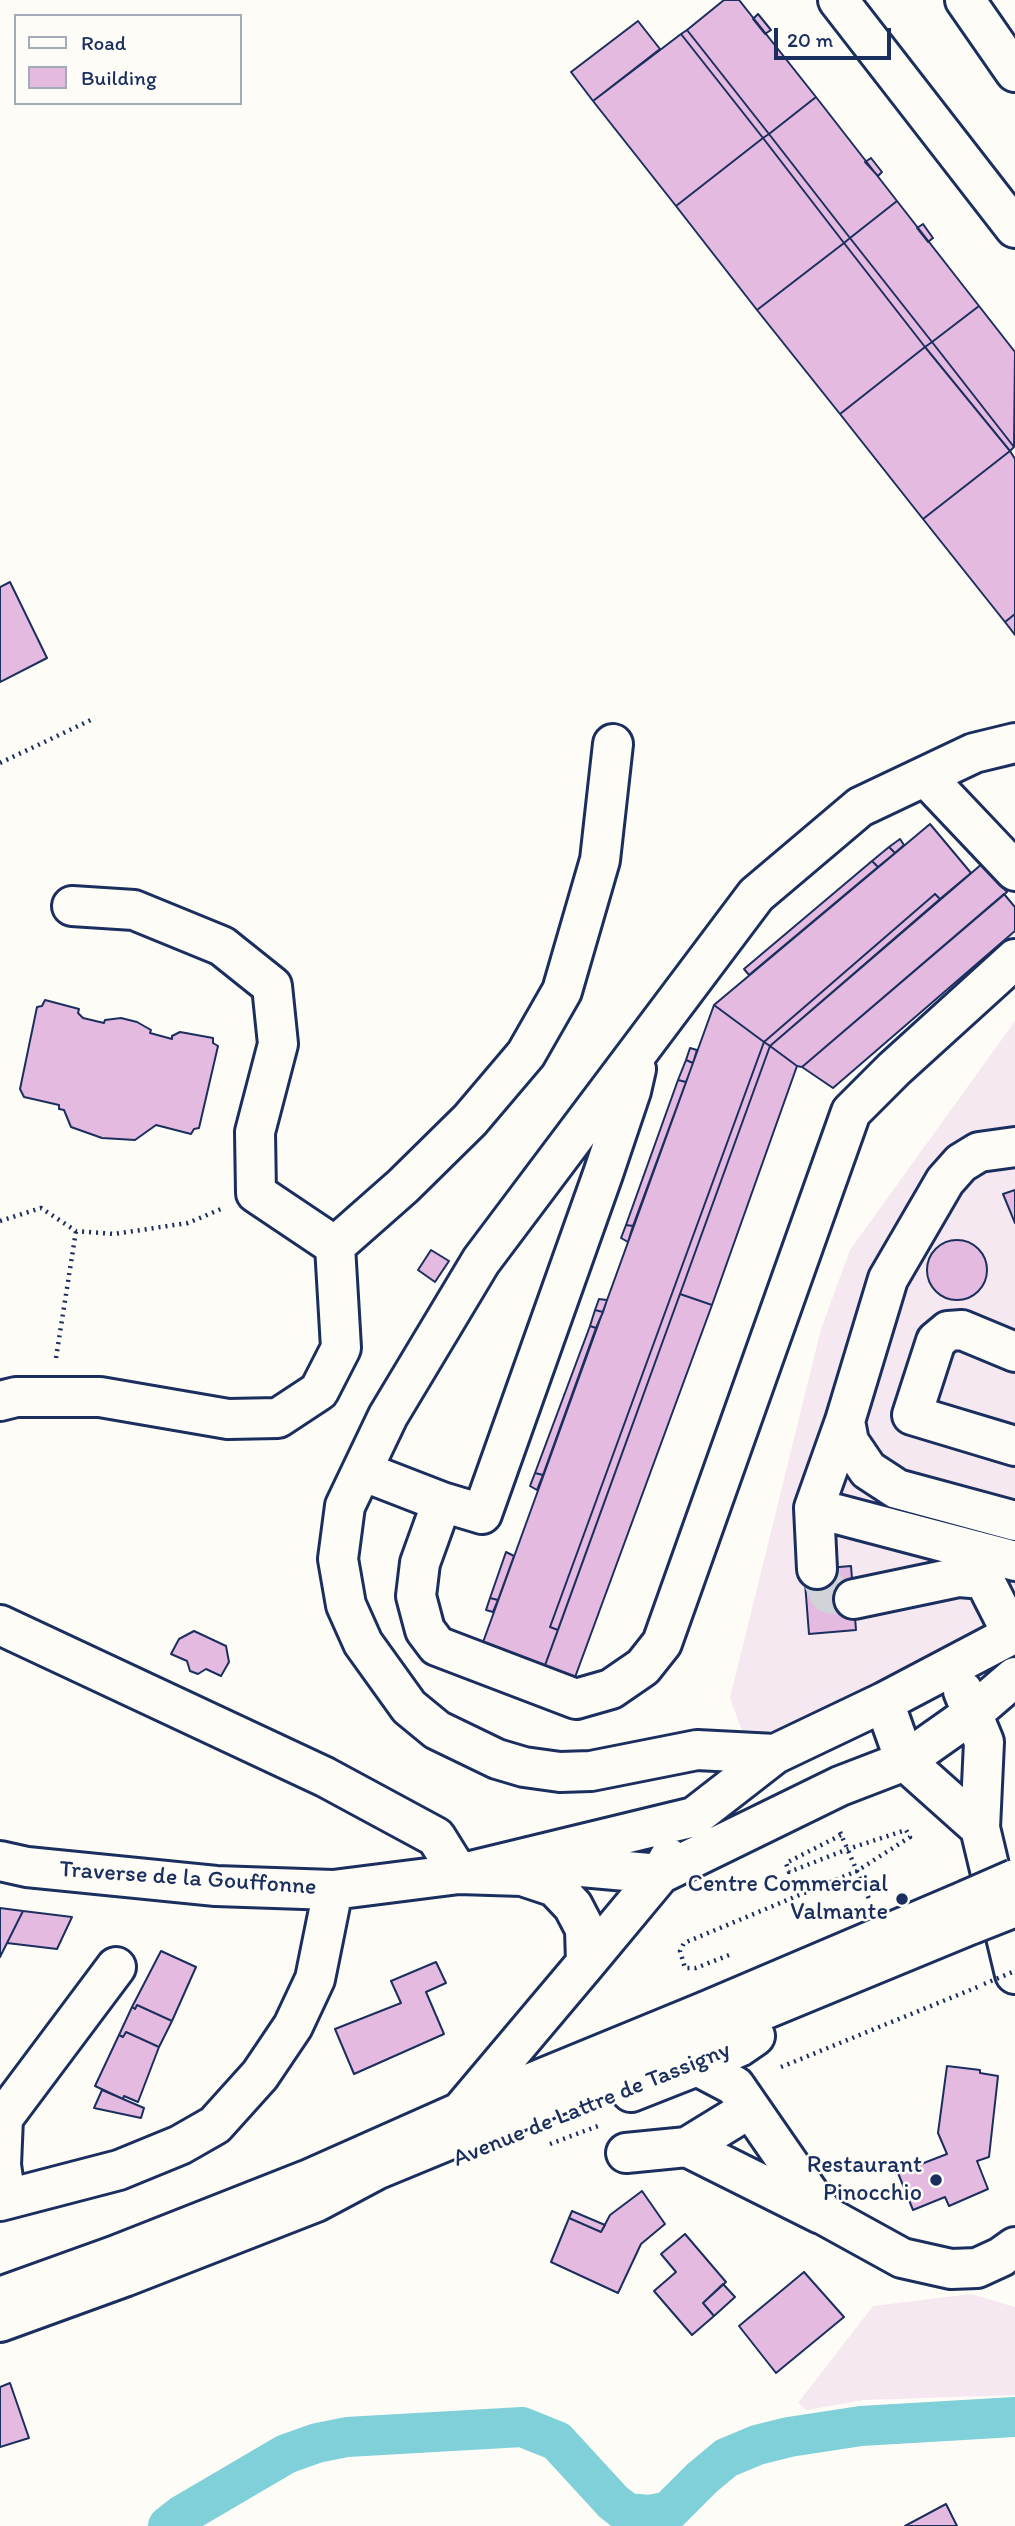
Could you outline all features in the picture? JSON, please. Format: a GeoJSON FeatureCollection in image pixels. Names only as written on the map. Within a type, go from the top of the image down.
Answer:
{"type":"FeatureCollection","features":[{"type":"Feature","properties":{"kind":"street"},"geometry":{"type":"LineString","coordinates":[[838,0],[1015,228]]}},
{"type":"Feature","properties":{"kind":"street"},"geometry":{"type":"LineString","coordinates":[[965,0],[1015,72]]}},
{"type":"Feature","properties":{"kind":"street"},"geometry":{"type":"LineString","coordinates":[[775,1754],[697,1750],[591,1771],[560,1772],[497,1759],[437,1730],[410,1707],[363,1643],[346,1605],[338,1559],[345,1506],[388,1416],[481,1261],[756,895],[860,807],[974,752],[1015,743]]}},
{"type":"Feature","properties":{"kind":"street"},"geometry":{"type":"LineString","coordinates":[[335,1245],[403,1186],[470,1120],[526,1054],[562,991],[600,860],[613,744]]}},
{"type":"Feature","properties":{"kind":"street"},"geometry":{"type":"LineString","coordinates":[[925,776],[1015,871]]}},
{"type":"Feature","properties":{"kind":"street"},"geometry":{"type":"LineString","coordinates":[[72,906],[134,910],[159,920],[222,946],[272,986],[278,1044],[255,1132],[256,1194],[335,1245]]}},
{"type":"Feature","properties":{"kind":"street"},"geometry":{"type":"LineString","coordinates":[[442,1502],[420,1563],[415,1596],[425,1630],[437,1646],[576,1699],[611,1689],[643,1667],[662,1643],[851,1112],[894,1069],[1015,959]]}},
{"type":"Feature","properties":{"kind":"street"},"geometry":{"type":"LineString","coordinates":[[362,1471],[442,1502],[482,1514],[603,1174],[631,1091],[640,1049]]}},
{"type":"Feature","properties":{"kind":"street"},"geometry":{"type":"LineString","coordinates":[[817,1569],[814,1508],[845,1421],[888,1279],[944,1181],[961,1163],[979,1153],[1015,1147]]}},
{"type":"Feature","properties":{"kind":"street"},"geometry":{"type":"LineString","coordinates":[[0,1401],[16,1397],[100,1397],[228,1419],[278,1418],[319,1391],[341,1348],[335,1245]]}},
{"type":"Feature","properties":{"kind":"street"},"geometry":{"type":"LineString","coordinates":[[1015,1352],[961,1330],[948,1331],[936,1341],[912,1415],[1015,1446]]}},
{"type":"Feature","properties":{"kind":"street"},"geometry":{"type":"LineString","coordinates":[[845,1421],[849,1442],[868,1470],[897,1489],[1015,1521]]}},
{"type":"Feature","properties":{"kind":"street"},"geometry":{"type":"LineString","coordinates":[[814,1508],[1013,1552],[997,1600]]}},
{"type":"Feature","properties":{"kind":"street"},"geometry":{"type":"LineString","coordinates":[[854,1599],[959,1577],[984,1578],[997,1600],[1014,1644],[953,1667],[984,1742],[980,1828],[1005,1976]]}},
{"type":"Feature","properties":{"kind":"street"},"geometry":{"type":"LineString","coordinates":[[0,1625],[325,1777],[425,1831],[436,1837],[459,1874]]}},
{"type":"Feature","properties":{"kind":"street","name":"Traverse de la Gouffonne"},"geometry":{"type":"LineString","coordinates":[[0,1861],[27,1867],[216,1886],[333,1890],[459,1874],[708,1806],[775,1754],[953,1667]]}},
{"type":"Feature","properties":{"kind":"street"},"geometry":{"type":"LineString","coordinates":[[660,1874],[840,1786],[905,1761],[973,1713],[1015,1677]]}},
{"type":"Feature","properties":{"kind":"street"},"geometry":{"type":"LineString","coordinates":[[884,1702],[905,1761],[980,1828]]}},
{"type":"Feature","properties":{"kind":"street"},"geometry":{"type":"LineString","coordinates":[[430,2148],[660,1874],[708,1806],[695,1773],[648,1758]]}},
{"type":"Feature","properties":{"kind":"street","name":"Traverse de la Gouffonne"},"geometry":{"type":"LineString","coordinates":[[511,1861],[660,1874]]}},
{"type":"Feature","properties":{"kind":"street","name":"Traverse de la Gouffonne"},"geometry":{"type":"LineString","coordinates":[[459,1874],[522,1876],[555,1887],[573,1906],[585,1929],[586,1963]]}},
{"type":"Feature","properties":{"kind":"street"},"geometry":{"type":"LineString","coordinates":[[0,2297],[114,2256],[307,2179],[460,2112],[706,2011],[970,1912],[1015,1879]]}},
{"type":"Feature","properties":{"kind":"street"},"geometry":{"type":"LineString","coordinates":[[116,1967],[3,2118],[3,2200],[119,2170],[180,2145],[215,2124],[260,2075],[293,2026],[315,1979],[333,1890]]}},
{"type":"Feature","properties":{"kind":"street","name":"Avenue de Lattre de Tassigny"},"geometry":{"type":"LineString","coordinates":[[0,2322],[316,2202],[376,2171],[852,1973],[970,1912],[1015,1907]]}},
{"type":"Feature","properties":{"kind":"street","name":"Avenue de Lattre de Tassigny"},"geometry":{"type":"LineString","coordinates":[[316,2202],[386,2187],[697,2066],[739,2047],[852,1973]]}},
{"type":"Feature","properties":{"kind":"street"},"geometry":{"type":"LineString","coordinates":[[739,2047],[742,2098]]}},
{"type":"Feature","properties":{"kind":"street"},"geometry":{"type":"LineString","coordinates":[[697,2066],[742,2098],[824,2215]]}},
{"type":"Feature","properties":{"kind":"street"},"geometry":{"type":"LineString","coordinates":[[687,2147],[742,2098]]}},
{"type":"Feature","properties":{"kind":"street"},"geometry":{"type":"LineString","coordinates":[[626,2152],[687,2147],[824,2215],[902,2258],[923,2265],[951,2269],[977,2268],[1010,2257]]}},
{"type":"Feature","properties":{"kind":"path"},"geometry":{"type":"LineString","coordinates":[[0,763],[95,718]]}},
{"type":"Feature","properties":{"kind":"path"},"geometry":{"type":"LineString","coordinates":[[0,1221],[41,1208],[76,1231],[114,1234],[188,1223],[256,1194]]}},
{"type":"Feature","properties":{"kind":"path"},"geometry":{"type":"LineString","coordinates":[[58,1350],[76,1231]]}},
{"type":"Feature","properties":{"kind":"path"},"geometry":{"type":"LineString","coordinates":[[733,1953],[696,1968],[685,1968],[680,1951],[684,1943],[857,1871],[910,1837],[906,1830],[848,1849],[789,1872],[786,1863],[841,1835],[848,1849],[857,1871],[869,1899],[857,1904]]}},
{"type":"Feature","properties":{"kind":"path"},"geometry":{"type":"LineString","coordinates":[[770,2072],[1005,1976]]}},
{"type":"Feature","properties":{"kind":"shaded area"},"geometry":{"type":"Polygon","coordinates":[[[1015,1021],[1015,1628],[746,1742],[730,1698],[821,1329],[850,1250],[1015,1021]]]}},
{"type":"Feature","properties":{"kind":"shaded area"},"geometry":{"type":"Polygon","coordinates":[[[971,2294],[1015,2307],[1015,2395],[864,2400],[807,2410],[798,2403],[873,2306],[971,2294]]]}},
{"type":"Feature","properties":{"kind":"building"},"geometry":{"type":"Polygon","coordinates":[[[724,0],[739,0],[816,97],[769,134],[687,30],[724,0]]]}},
{"type":"Feature","properties":{"kind":"building"},"geometry":{"type":"Polygon","coordinates":[[[758,14],[771,30],[765,34],[753,19],[758,14]]]}},
{"type":"Feature","properties":{"kind":"building"},"geometry":{"type":"Polygon","coordinates":[[[638,21],[660,49],[593,101],[571,72],[638,21]]]}},
{"type":"Feature","properties":{"kind":"building"},"geometry":{"type":"Polygon","coordinates":[[[687,30],[769,134],[763,138],[681,34],[687,30]]]}},
{"type":"Feature","properties":{"kind":"building"},"geometry":{"type":"Polygon","coordinates":[[[681,34],[763,138],[676,206],[593,101],[681,34]]]}},
{"type":"Feature","properties":{"kind":"building"},"geometry":{"type":"Polygon","coordinates":[[[816,97],[897,201],[850,238],[769,134],[816,97]]]}},
{"type":"Feature","properties":{"kind":"building"},"geometry":{"type":"Polygon","coordinates":[[[769,134],[850,238],[844,243],[763,138],[769,134]]]}},
{"type":"Feature","properties":{"kind":"building"},"geometry":{"type":"Polygon","coordinates":[[[763,138],[844,243],[757,310],[676,206],[763,138]]]}},
{"type":"Feature","properties":{"kind":"building"},"geometry":{"type":"Polygon","coordinates":[[[871,158],[882,172],[878,176],[865,162],[871,158]]]}},
{"type":"Feature","properties":{"kind":"building"},"geometry":{"type":"Polygon","coordinates":[[[897,201],[979,306],[932,342],[850,238],[897,201]]]}},
{"type":"Feature","properties":{"kind":"building"},"geometry":{"type":"Polygon","coordinates":[[[923,224],[933,238],[928,242],[917,228],[923,224]]]}},
{"type":"Feature","properties":{"kind":"building"},"geometry":{"type":"Polygon","coordinates":[[[850,238],[932,342],[925,347],[844,243],[850,238]]]}},
{"type":"Feature","properties":{"kind":"building"},"geometry":{"type":"Polygon","coordinates":[[[844,243],[925,347],[840,414],[757,310],[844,243]]]}},
{"type":"Feature","properties":{"kind":"building"},"geometry":{"type":"Polygon","coordinates":[[[979,306],[1015,352],[1014,447],[932,342],[979,306]]]}},
{"type":"Feature","properties":{"kind":"building"},"geometry":{"type":"Polygon","coordinates":[[[932,342],[1014,447],[1010,451],[925,347],[932,342]]]}},
{"type":"Feature","properties":{"kind":"building"},"geometry":{"type":"Polygon","coordinates":[[[925,347],[1010,451],[923,519],[840,414],[925,347]]]}},
{"type":"Feature","properties":{"kind":"building"},"geometry":{"type":"Polygon","coordinates":[[[1010,451],[1015,459],[1015,614],[1005,622],[923,519],[1010,451]]]}},
{"type":"Feature","properties":{"kind":"building"},"geometry":{"type":"Polygon","coordinates":[[[10,582],[47,658],[0,682],[0,587],[10,582]]]}},
{"type":"Feature","properties":{"kind":"building"},"geometry":{"type":"Polygon","coordinates":[[[1015,614],[1015,635],[1005,622],[1015,614]]]}},
{"type":"Feature","properties":{"kind":"building"},"geometry":{"type":"Polygon","coordinates":[[[930,824],[971,873],[940,899],[935,894],[764,1042],[714,1005],[930,824]]]}},
{"type":"Feature","properties":{"kind":"building"},"geometry":{"type":"Polygon","coordinates":[[[900,839],[904,845],[895,853],[889,847],[900,839]]]}},
{"type":"Feature","properties":{"kind":"building"},"geometry":{"type":"Polygon","coordinates":[[[889,847],[895,853],[878,867],[872,861],[889,847]]]}},
{"type":"Feature","properties":{"kind":"building"},"geometry":{"type":"Polygon","coordinates":[[[872,861],[878,867],[749,975],[744,969],[872,861]]]}},
{"type":"Feature","properties":{"kind":"building"},"geometry":{"type":"Polygon","coordinates":[[[983,863],[1007,892],[802,1067],[770,1046],[983,863]]]}},
{"type":"Feature","properties":{"kind":"building"},"geometry":{"type":"Polygon","coordinates":[[[935,894],[940,899],[770,1046],[764,1042],[935,894]]]}},
{"type":"Feature","properties":{"kind":"building"},"geometry":{"type":"Polygon","coordinates":[[[1004,894],[1015,907],[1015,931],[833,1088],[802,1067],[1004,894]]]}},
{"type":"Feature","properties":{"kind":"building"},"geometry":{"type":"Polygon","coordinates":[[[45,1000],[79,1009],[78,1013],[83,1018],[104,1023],[105,1020],[121,1018],[137,1022],[151,1030],[150,1033],[172,1039],[172,1036],[180,1032],[213,1038],[213,1043],[218,1046],[199,1128],[194,1129],[191,1134],[156,1125],[135,1140],[102,1138],[71,1127],[59,1105],[24,1097],[20,1089],[37,1007],[42,1006],[45,1000]]]}},
{"type":"Feature","properties":{"kind":"building"},"geometry":{"type":"Polygon","coordinates":[[[714,1005],[764,1042],[550,1627],[558,1630],[544,1668],[482,1645],[714,1005]]]}},
{"type":"Feature","properties":{"kind":"building"},"geometry":{"type":"Polygon","coordinates":[[[764,1042],[770,1046],[558,1630],[550,1627],[764,1042]]]}},
{"type":"Feature","properties":{"kind":"building"},"geometry":{"type":"Polygon","coordinates":[[[770,1046],[797,1066],[712,1305],[680,1294],[770,1046]]]}},
{"type":"Feature","properties":{"kind":"building"},"geometry":{"type":"Polygon","coordinates":[[[690,1048],[697,1050],[693,1063],[686,1060],[690,1048]]]}},
{"type":"Feature","properties":{"kind":"building"},"geometry":{"type":"Polygon","coordinates":[[[686,1060],[693,1063],[686,1082],[678,1080],[686,1060]]]}},
{"type":"Feature","properties":{"kind":"building"},"geometry":{"type":"Polygon","coordinates":[[[678,1080],[686,1082],[633,1226],[626,1225],[678,1080]]]}},
{"type":"Feature","properties":{"kind":"building"},"geometry":{"type":"Polygon","coordinates":[[[1015,1190],[1015,1223],[1003,1194],[1015,1190]]]}},
{"type":"Feature","properties":{"kind":"building"},"geometry":{"type":"Polygon","coordinates":[[[626,1225],[633,1226],[628,1242],[621,1238],[626,1225]]]}},
{"type":"Feature","properties":{"kind":"building"},"geometry":{"type":"Polygon","coordinates":[[[957,1240],[974,1245],[982,1253],[987,1270],[982,1287],[974,1295],[957,1300],[940,1295],[932,1287],[927,1270],[932,1253],[940,1245],[957,1240]]]}},
{"type":"Feature","properties":{"kind":"building"},"geometry":{"type":"Polygon","coordinates":[[[431,1250],[449,1261],[435,1282],[418,1270],[431,1250]]]}},
{"type":"Feature","properties":{"kind":"building"},"geometry":{"type":"Polygon","coordinates":[[[680,1294],[712,1305],[574,1680],[544,1668],[680,1294]]]}},
{"type":"Feature","properties":{"kind":"building"},"geometry":{"type":"Polygon","coordinates":[[[599,1299],[607,1300],[603,1312],[595,1310],[599,1299]]]}},
{"type":"Feature","properties":{"kind":"building"},"geometry":{"type":"Polygon","coordinates":[[[595,1310],[603,1312],[596,1328],[590,1326],[595,1310]]]}},
{"type":"Feature","properties":{"kind":"building"},"geometry":{"type":"Polygon","coordinates":[[[590,1326],[596,1328],[543,1475],[535,1473],[590,1326]]]}},
{"type":"Feature","properties":{"kind":"building"},"geometry":{"type":"Polygon","coordinates":[[[535,1473],[543,1475],[537,1490],[530,1486],[535,1473]]]}},
{"type":"Feature","properties":{"kind":"building"},"geometry":{"type":"Polygon","coordinates":[[[506,1552],[514,1556],[498,1600],[490,1598],[506,1552]]]}},
{"type":"Feature","properties":{"kind":"building"},"geometry":{"type":"Polygon","coordinates":[[[851,1566],[856,1630],[809,1634],[804,1570],[851,1566]]]}},
{"type":"Feature","properties":{"kind":"building"},"geometry":{"type":"Polygon","coordinates":[[[490,1598],[498,1600],[493,1612],[486,1610],[490,1598]]]}},
{"type":"Feature","properties":{"kind":"building"},"geometry":{"type":"Polygon","coordinates":[[[194,1631],[226,1646],[229,1662],[221,1676],[206,1669],[198,1674],[190,1671],[187,1661],[171,1654],[179,1639],[194,1631]]]}},
{"type":"Feature","properties":{"kind":"building"},"geometry":{"type":"Polygon","coordinates":[[[0,1908],[23,1911],[0,1957],[0,1908]]]}},
{"type":"Feature","properties":{"kind":"building"},"geometry":{"type":"Polygon","coordinates":[[[23,1911],[72,1917],[57,1949],[7,1943],[23,1911]]]}},
{"type":"Feature","properties":{"kind":"building"},"geometry":{"type":"Polygon","coordinates":[[[161,1951],[196,1967],[172,2021],[137,2005],[135,2009],[132,2007],[161,1951]]]}},
{"type":"Feature","properties":{"kind":"building"},"geometry":{"type":"Polygon","coordinates":[[[436,1962],[446,1983],[426,1992],[444,2034],[354,2074],[335,2029],[401,2003],[391,1981],[436,1962]]]}},
{"type":"Feature","properties":{"kind":"building"},"geometry":{"type":"Polygon","coordinates":[[[137,2005],[172,2021],[159,2047],[126,2032],[123,2037],[119,2035],[132,2007],[135,2009],[137,2005]]]}},
{"type":"Feature","properties":{"kind":"building"},"geometry":{"type":"Polygon","coordinates":[[[126,2032],[159,2047],[138,2102],[124,2096],[123,2099],[95,2086],[119,2035],[123,2037],[126,2032]]]}},
{"type":"Feature","properties":{"kind":"building"},"geometry":{"type":"Polygon","coordinates":[[[947,2066],[980,2070],[980,2073],[998,2076],[989,2157],[977,2161],[988,2189],[949,2206],[945,2197],[913,2210],[898,2173],[947,2154],[938,2133],[947,2066]]]}},
{"type":"Feature","properties":{"kind":"building"},"geometry":{"type":"Polygon","coordinates":[[[102,2090],[144,2108],[141,2118],[94,2108],[102,2090]]]}},
{"type":"Feature","properties":{"kind":"building"},"geometry":{"type":"Polygon","coordinates":[[[642,2191],[665,2224],[641,2244],[618,2293],[551,2262],[569,2218],[601,2232],[610,2215],[642,2191]]]}},
{"type":"Feature","properties":{"kind":"building"},"geometry":{"type":"Polygon","coordinates":[[[572,2211],[605,2225],[601,2232],[569,2218],[572,2211]]]}},
{"type":"Feature","properties":{"kind":"building"},"geometry":{"type":"Polygon","coordinates":[[[685,2234],[726,2282],[703,2303],[714,2316],[692,2335],[654,2291],[676,2272],[661,2254],[685,2234]]]}},
{"type":"Feature","properties":{"kind":"building"},"geometry":{"type":"Polygon","coordinates":[[[804,2272],[844,2317],[776,2373],[739,2326],[804,2272]]]}},
{"type":"Feature","properties":{"kind":"building"},"geometry":{"type":"Polygon","coordinates":[[[723,2284],[735,2297],[714,2316],[703,2303],[723,2284]]]}},
{"type":"Feature","properties":{"kind":"building"},"geometry":{"type":"Polygon","coordinates":[[[10,2383],[29,2438],[0,2447],[0,2387],[10,2383]]]}},
{"type":"Feature","properties":{"kind":"building"},"geometry":{"type":"Polygon","coordinates":[[[946,2504],[957,2526],[905,2526],[946,2504]]]}},
{"type":"Feature","properties":{"kind":"waterway"},"geometry":{"type":"LineString","coordinates":[[168,2526],[286,2454],[317,2443],[347,2437],[522,2427],[557,2441],[613,2502],[627,2513],[649,2515],[669,2511],[726,2458],[757,2445],[789,2437],[861,2426],[1015,2417]]}},
{"type":"Feature","properties":{"kind":"tunnel"},"geometry":{"type":"LineString","coordinates":[[817,1569],[829,1594],[854,1599]]}},
{"type":"Feature","properties":{"kind":"place","name":"Centre Commercial Valmante"},"geometry":{"type":"Point","coordinates":[902,1899]}},
{"type":"Feature","properties":{"kind":"place","name":"Restaurant Pinocchio"},"geometry":{"type":"Point","coordinates":[936,2180]}}]}
